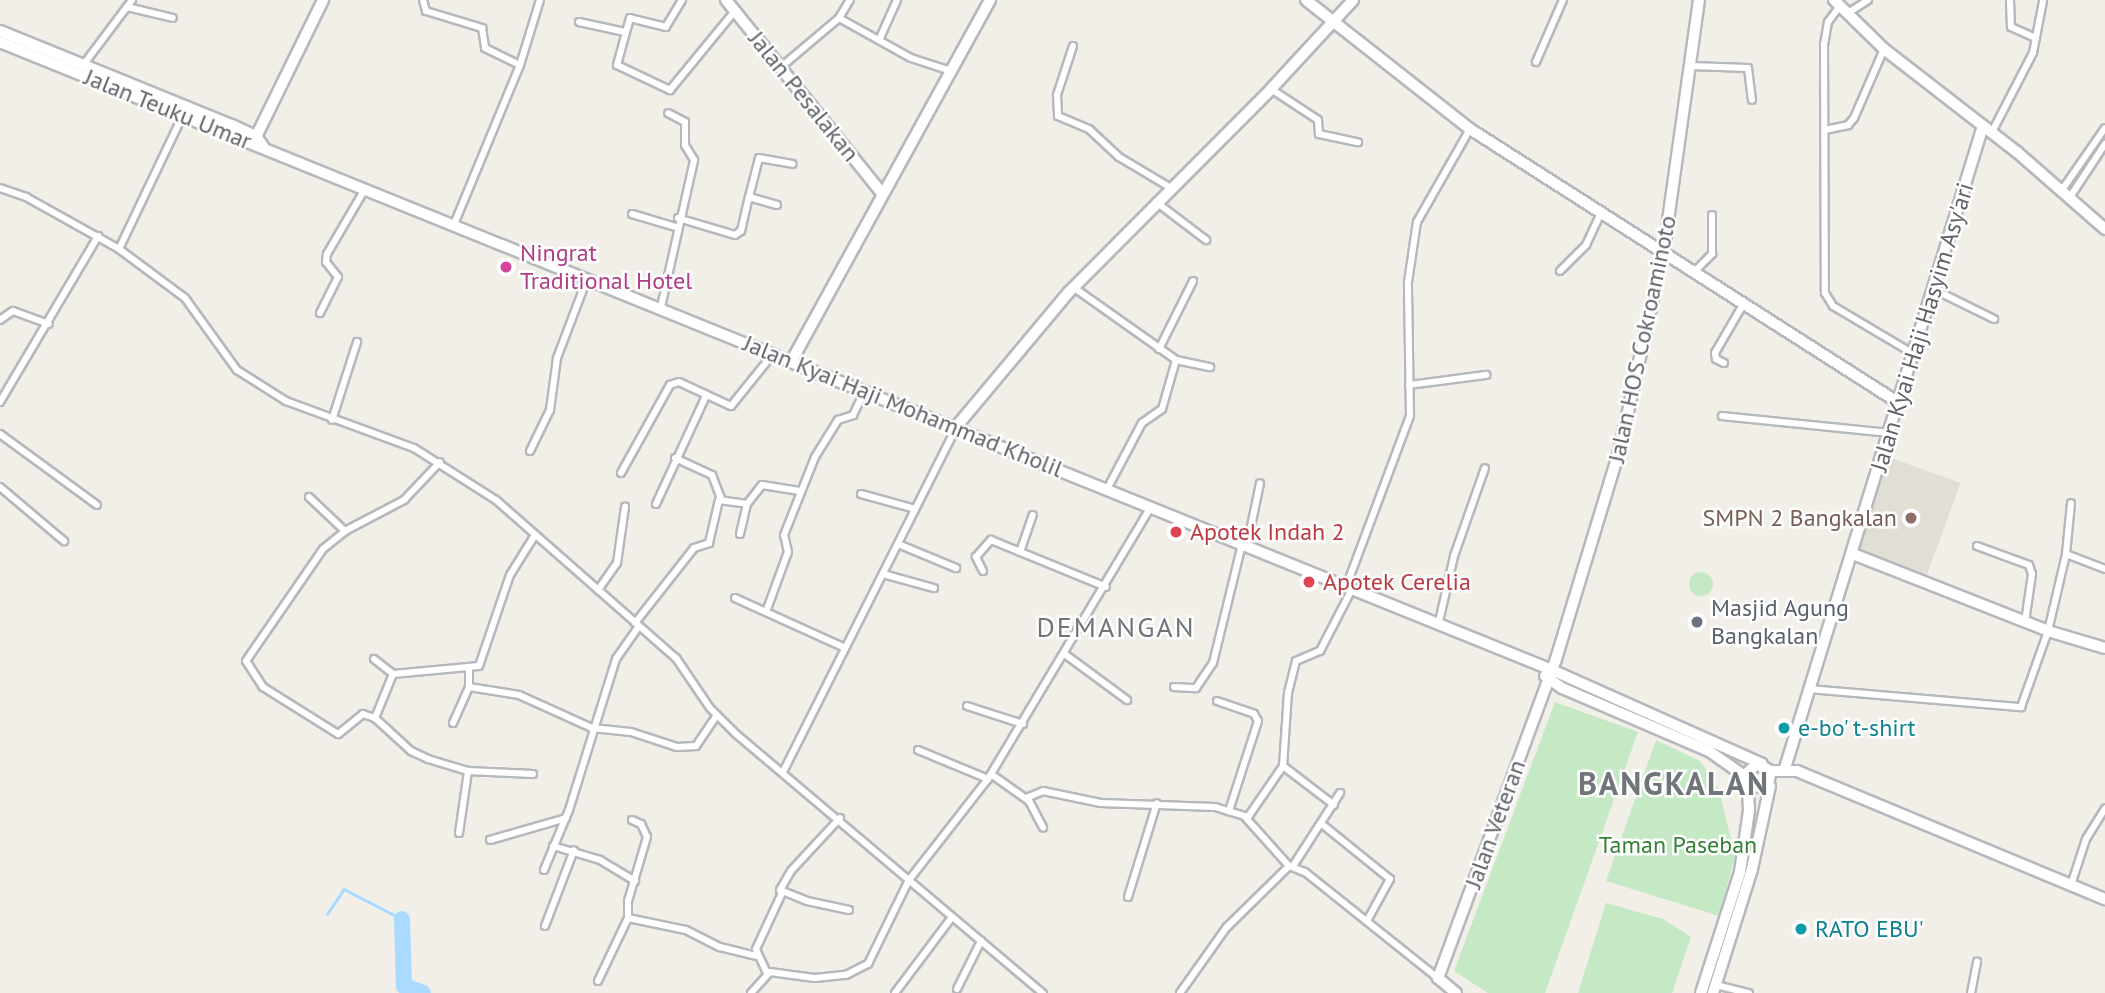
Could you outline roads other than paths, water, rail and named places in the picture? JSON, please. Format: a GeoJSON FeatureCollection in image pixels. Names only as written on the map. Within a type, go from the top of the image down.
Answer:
{"type":"FeatureCollection","features":[{"type":"Feature","properties":{"kind":"street"},"geometry":{"type":"LineString","coordinates":[[84,64],[132,0]]}},
{"type":"Feature","properties":{"kind":"street"},"geometry":{"type":"LineString","coordinates":[[254,141],[323,0]]}},
{"type":"Feature","properties":{"kind":"street"},"geometry":{"type":"LineString","coordinates":[[423,0],[426,11],[482,28],[485,48],[520,65]]}},
{"type":"Feature","properties":{"kind":"street"},"geometry":{"type":"LineString","coordinates":[[455,222],[520,65],[540,0]]}},
{"type":"Feature","properties":{"kind":"street"},"geometry":{"type":"LineString","coordinates":[[682,0],[666,27],[632,16],[616,64],[669,91],[735,11]]}},
{"type":"Feature","properties":{"kind":"street","name":"Jalan Pesalakan"},"geometry":{"type":"LineString","coordinates":[[726,0],[882,193]]}},
{"type":"Feature","properties":{"kind":"street"},"geometry":{"type":"LineString","coordinates":[[781,66],[839,18],[850,0]]}},
{"type":"Feature","properties":{"kind":"street"},"geometry":{"type":"LineString","coordinates":[[880,38],[897,0]]}},
{"type":"Feature","properties":{"kind":"street"},"geometry":{"type":"LineString","coordinates":[[791,362],[949,70],[990,0]]}},
{"type":"Feature","properties":{"kind":"street"},"geometry":{"type":"LineString","coordinates":[[1306,0],[1470,129],[1664,249],[1899,403]]}},
{"type":"Feature","properties":{"kind":"street"},"geometry":{"type":"LineString","coordinates":[[784,770],[956,427],[1073,288],[1271,89],[1353,0]]}},
{"type":"Feature","properties":{"kind":"street"},"geometry":{"type":"LineString","coordinates":[[1536,62],[1563,0]]}},
{"type":"Feature","properties":{"kind":"street","name":"Jalan HOS Cokroaminoto"},"geometry":{"type":"LineString","coordinates":[[1547,673],[1609,495],[1664,249],[1699,0]]}},
{"type":"Feature","properties":{"kind":"street"},"geometry":{"type":"LineString","coordinates":[[1868,0],[1841,6],[1828,22],[1824,44],[1823,271],[1827,300],[1914,354]]}},
{"type":"Feature","properties":{"kind":"street"},"geometry":{"type":"LineString","coordinates":[[2010,0],[2011,27],[2036,38]]}},
{"type":"Feature","properties":{"kind":"street"},"geometry":{"type":"LineString","coordinates":[[1987,129],[2034,53],[2043,1]]}},
{"type":"Feature","properties":{"kind":"street"},"geometry":{"type":"LineString","coordinates":[[1841,6],[1884,49],[2066,193],[2105,229]]}},
{"type":"Feature","properties":{"kind":"street"},"geometry":{"type":"LineString","coordinates":[[127,7],[173,18]]}},
{"type":"Feature","properties":{"kind":"street"},"geometry":{"type":"LineString","coordinates":[[839,18],[880,38],[911,58],[949,70]]}},
{"type":"Feature","properties":{"kind":"street"},"geometry":{"type":"LineString","coordinates":[[579,22],[625,32]]}},
{"type":"Feature","properties":{"kind":"street","name":"Jalan Teuku Umar"},"geometry":{"type":"LineString","coordinates":[[0,31],[182,117],[254,141]]}},
{"type":"Feature","properties":{"kind":"street","name":"Jalan Teuku Umar"},"geometry":{"type":"LineString","coordinates":[[0,42],[84,64],[263,146]]}},
{"type":"Feature","properties":{"kind":"street"},"geometry":{"type":"LineString","coordinates":[[1073,46],[1057,95],[1058,116],[1089,129],[1118,157],[1171,188]]}},
{"type":"Feature","properties":{"kind":"street"},"geometry":{"type":"LineString","coordinates":[[1825,130],[1852,122],[1884,49]]}},
{"type":"Feature","properties":{"kind":"street"},"geometry":{"type":"LineString","coordinates":[[1691,66],[1748,68],[1752,100]]}},
{"type":"Feature","properties":{"kind":"street"},"geometry":{"type":"LineString","coordinates":[[1271,89],[1318,120],[1319,134],[1358,142]]}},
{"type":"Feature","properties":{"kind":"street"},"geometry":{"type":"LineString","coordinates":[[661,307],[676,226],[694,158],[685,145],[685,122],[668,113]]}},
{"type":"Feature","properties":{"kind":"street"},"geometry":{"type":"LineString","coordinates":[[119,249],[182,117]]}},
{"type":"Feature","properties":{"kind":"street"},"geometry":{"type":"LineString","coordinates":[[2066,193],[2105,128]]}},
{"type":"Feature","properties":{"kind":"street"},"geometry":{"type":"LineString","coordinates":[[1246,818],[1283,766],[1288,693],[1296,661],[1320,651],[1348,589],[1406,436],[1409,384],[1408,282],[1417,222],[1470,129]]}},
{"type":"Feature","properties":{"kind":"street","name":"Jalan Kyai Haji Hasyim Asy'ari"},"geometry":{"type":"LineString","coordinates":[[1784,768],[1987,129]]}},
{"type":"Feature","properties":{"kind":"street"},"geometry":{"type":"LineString","coordinates":[[2066,193],[2105,145]]}},
{"type":"Feature","properties":{"kind":"street","name":"Jalan Kyai Haji Mohammad Kholil"},"geometry":{"type":"LineString","coordinates":[[263,146],[1245,545],[1547,673]]}},
{"type":"Feature","properties":{"kind":"street"},"geometry":{"type":"LineString","coordinates":[[678,218],[735,235],[741,231],[759,158],[792,164]]}},
{"type":"Feature","properties":{"kind":"street"},"geometry":{"type":"LineString","coordinates":[[320,313],[338,277],[326,262],[327,254],[366,187]]}},
{"type":"Feature","properties":{"kind":"street"},"geometry":{"type":"LineString","coordinates":[[0,188],[98,236],[185,298],[237,370],[286,401],[332,420],[403,443],[440,462],[496,500],[683,666],[717,715],[1043,993]]}},
{"type":"Feature","properties":{"kind":"street"},"geometry":{"type":"LineString","coordinates":[[749,197],[777,205]]}},
{"type":"Feature","properties":{"kind":"street"},"geometry":{"type":"LineString","coordinates":[[1156,202],[1206,240]]}},
{"type":"Feature","properties":{"kind":"street"},"geometry":{"type":"LineString","coordinates":[[1560,271],[1586,246],[1602,211]]}},
{"type":"Feature","properties":{"kind":"street"},"geometry":{"type":"LineString","coordinates":[[632,214],[676,226]]}},
{"type":"Feature","properties":{"kind":"street"},"geometry":{"type":"LineString","coordinates":[[1696,270],[1712,254],[1712,215]]}},
{"type":"Feature","properties":{"kind":"street"},"geometry":{"type":"LineString","coordinates":[[0,402],[98,236]]}},
{"type":"Feature","properties":{"kind":"street"},"geometry":{"type":"LineString","coordinates":[[530,451],[550,410],[557,358],[588,277]]}},
{"type":"Feature","properties":{"kind":"street"},"geometry":{"type":"LineString","coordinates":[[1158,348],[1193,281]]}},
{"type":"Feature","properties":{"kind":"street"},"geometry":{"type":"LineString","coordinates":[[1073,288],[1176,360],[1210,367]]}},
{"type":"Feature","properties":{"kind":"street"},"geometry":{"type":"LineString","coordinates":[[1936,290],[1994,319]]}},
{"type":"Feature","properties":{"kind":"street"},"geometry":{"type":"LineString","coordinates":[[1724,363],[1716,359],[1715,353],[1745,302]]}},
{"type":"Feature","properties":{"kind":"street"},"geometry":{"type":"LineString","coordinates":[[0,320],[13,311],[48,324]]}},
{"type":"Feature","properties":{"kind":"street"},"geometry":{"type":"LineString","coordinates":[[332,420],[357,342]]}},
{"type":"Feature","properties":{"kind":"street"},"geometry":{"type":"LineString","coordinates":[[621,473],[670,385],[679,382],[732,406],[774,354]]}},
{"type":"Feature","properties":{"kind":"street"},"geometry":{"type":"LineString","coordinates":[[1107,489],[1142,423],[1162,409],[1176,360]]}},
{"type":"Feature","properties":{"kind":"street"},"geometry":{"type":"LineString","coordinates":[[1409,384],[1486,375]]}},
{"type":"Feature","properties":{"kind":"street"},"geometry":{"type":"LineString","coordinates":[[765,611],[788,552],[784,535],[821,444],[840,418],[853,415],[864,392]]}},
{"type":"Feature","properties":{"kind":"street"},"geometry":{"type":"LineString","coordinates":[[656,504],[706,396]]}},
{"type":"Feature","properties":{"kind":"street"},"geometry":{"type":"LineString","coordinates":[[1722,415],[1889,433]]}},
{"type":"Feature","properties":{"kind":"street"},"geometry":{"type":"LineString","coordinates":[[0,435],[97,505]]}},
{"type":"Feature","properties":{"kind":"street"},"geometry":{"type":"LineString","coordinates":[[544,870],[566,818],[592,728],[616,659],[637,624],[694,548],[709,543],[721,498],[712,475],[675,458]]}},
{"type":"Feature","properties":{"kind":"street"},"geometry":{"type":"LineString","coordinates":[[440,462],[404,500],[345,531],[301,577],[246,663],[264,687],[333,734],[342,733],[363,714],[375,718],[411,751],[468,771],[533,774]]}},
{"type":"Feature","properties":{"kind":"street"},"geometry":{"type":"LineString","coordinates":[[1438,626],[1454,556],[1485,468]]}},
{"type":"Feature","properties":{"kind":"street"},"geometry":{"type":"LineString","coordinates":[[1174,687],[1196,688],[1213,663],[1260,483]]}},
{"type":"Feature","properties":{"kind":"street"},"geometry":{"type":"LineString","coordinates":[[740,534],[747,504],[762,485],[800,491]]}},
{"type":"Feature","properties":{"kind":"street"},"geometry":{"type":"LineString","coordinates":[[0,487],[64,541]]}},
{"type":"Feature","properties":{"kind":"street"},"geometry":{"type":"LineString","coordinates":[[861,494],[915,509]]}},
{"type":"Feature","properties":{"kind":"street"},"geometry":{"type":"LineString","coordinates":[[309,497],[345,531]]}},
{"type":"Feature","properties":{"kind":"street"},"geometry":{"type":"LineString","coordinates":[[721,498],[747,504]]}},
{"type":"Feature","properties":{"kind":"street"},"geometry":{"type":"LineString","coordinates":[[1809,689],[2017,708],[2023,704],[2048,631],[2066,554],[2071,503]]}},
{"type":"Feature","properties":{"kind":"street"},"geometry":{"type":"LineString","coordinates":[[598,590],[617,563],[625,507]]}},
{"type":"Feature","properties":{"kind":"street"},"geometry":{"type":"LineString","coordinates":[[767,973],[816,978],[846,975],[865,967],[909,880],[990,777],[1066,655],[1151,507]]}},
{"type":"Feature","properties":{"kind":"street"},"geometry":{"type":"LineString","coordinates":[[1020,552],[1033,515]]}},
{"type":"Feature","properties":{"kind":"street"},"geometry":{"type":"LineString","coordinates":[[374,659],[393,674],[468,667],[482,663],[510,575],[535,535]]}},
{"type":"Feature","properties":{"kind":"street"},"geometry":{"type":"LineString","coordinates":[[983,571],[975,562],[988,540],[1106,587]]}},
{"type":"Feature","properties":{"kind":"street"},"geometry":{"type":"LineString","coordinates":[[898,544],[956,568]]}},
{"type":"Feature","properties":{"kind":"street"},"geometry":{"type":"LineString","coordinates":[[1977,546],[2029,565],[2025,622]]}},
{"type":"Feature","properties":{"kind":"street"},"geometry":{"type":"LineString","coordinates":[[1853,554],[2048,631],[2105,648]]}},
{"type":"Feature","properties":{"kind":"street"},"geometry":{"type":"LineString","coordinates":[[2066,554],[2105,569]]}},
{"type":"Feature","properties":{"kind":"street"},"geometry":{"type":"LineString","coordinates":[[883,574],[934,588]]}},
{"type":"Feature","properties":{"kind":"street"},"geometry":{"type":"LineString","coordinates":[[735,598],[845,648]]}},
{"type":"Feature","properties":{"kind":"street"},"geometry":{"type":"LineString","coordinates":[[1066,655],[1127,699]]}},
{"type":"Feature","properties":{"kind":"street"},"geometry":{"type":"LineString","coordinates":[[453,723],[469,687],[468,667]]}},
{"type":"Feature","properties":{"kind":"street"},"geometry":{"type":"LineString","coordinates":[[1547,673],[1747,754],[1766,767],[1770,786],[1766,818],[1715,989],[1749,993]]}},
{"type":"Feature","properties":{"kind":"street"},"geometry":{"type":"LineString","coordinates":[[1547,673],[1722,758],[1759,790],[1770,786]]}},
{"type":"Feature","properties":{"kind":"street","name":"Jalan Veteran"},"geometry":{"type":"LineString","coordinates":[[1438,978],[1547,673]]}},
{"type":"Feature","properties":{"kind":"street"},"geometry":{"type":"LineString","coordinates":[[375,718],[393,674]]}},
{"type":"Feature","properties":{"kind":"street"},"geometry":{"type":"LineString","coordinates":[[469,687],[519,695],[592,728],[631,732],[686,748],[702,741],[717,715]]}},
{"type":"Feature","properties":{"kind":"street"},"geometry":{"type":"LineString","coordinates":[[1217,701],[1254,714],[1258,721],[1229,811]]}},
{"type":"Feature","properties":{"kind":"street"},"geometry":{"type":"LineString","coordinates":[[967,706],[1023,724]]}},
{"type":"Feature","properties":{"kind":"street"},"geometry":{"type":"LineString","coordinates":[[1658,729],[1663,718]]}},
{"type":"Feature","properties":{"kind":"street"},"geometry":{"type":"LineString","coordinates":[[918,750],[990,777],[1026,798],[1044,827]]}},
{"type":"Feature","properties":{"kind":"street"},"geometry":{"type":"LineString","coordinates":[[1283,766],[1334,805]]}},
{"type":"Feature","properties":{"kind":"street"},"geometry":{"type":"LineString","coordinates":[[1701,993],[1740,872],[1747,781],[1751,767],[1784,768],[2105,899]]}},
{"type":"Feature","properties":{"kind":"street"},"geometry":{"type":"LineString","coordinates":[[459,833],[468,771]]}},
{"type":"Feature","properties":{"kind":"street"},"geometry":{"type":"LineString","coordinates":[[1026,798],[1043,791],[1101,803],[1157,803],[1229,811],[1246,818],[1291,866],[1367,921],[1456,993]]}},
{"type":"Feature","properties":{"kind":"street"},"geometry":{"type":"LineString","coordinates":[[1180,993],[1226,928],[1291,866],[1322,825],[1340,793]]}},
{"type":"Feature","properties":{"kind":"street"},"geometry":{"type":"LineString","coordinates":[[1128,897],[1157,803]]}},
{"type":"Feature","properties":{"kind":"street"},"geometry":{"type":"LineString","coordinates":[[2071,885],[2086,839],[2105,808]]}},
{"type":"Feature","properties":{"kind":"street"},"geometry":{"type":"LineString","coordinates":[[490,840],[566,818]]}},
{"type":"Feature","properties":{"kind":"street"},"geometry":{"type":"LineString","coordinates":[[756,956],[782,893],[781,886],[791,871],[840,818]]}},
{"type":"Feature","properties":{"kind":"street"},"geometry":{"type":"LineString","coordinates":[[598,981],[628,918],[646,837],[644,827],[632,820]]}},
{"type":"Feature","properties":{"kind":"street"},"geometry":{"type":"LineString","coordinates":[[1322,825],[1390,879],[1367,921]]}},
{"type":"Feature","properties":{"kind":"street"},"geometry":{"type":"LineString","coordinates":[[553,846],[574,850],[635,881]]}},
{"type":"Feature","properties":{"kind":"street"},"geometry":{"type":"LineString","coordinates":[[545,926],[574,850]]}},
{"type":"Feature","properties":{"kind":"street"},"geometry":{"type":"LineString","coordinates":[[782,893],[849,910]]}},
{"type":"Feature","properties":{"kind":"street"},"geometry":{"type":"LineString","coordinates":[[895,993],[952,916]]}},
{"type":"Feature","properties":{"kind":"street"},"geometry":{"type":"LineString","coordinates":[[628,918],[686,930],[720,947],[756,956],[767,973]]}},
{"type":"Feature","properties":{"kind":"street"},"geometry":{"type":"LineString","coordinates":[[957,989],[981,941]]}},
{"type":"Feature","properties":{"kind":"street"},"geometry":{"type":"LineString","coordinates":[[1971,993],[1977,962]]}},
{"type":"Feature","properties":{"kind":"street"},"geometry":{"type":"LineString","coordinates":[[751,993],[767,973]]}},
{"type":"Feature","properties":{"kind":"waterway"},"geometry":{"type":"LineString","coordinates":[[327,914],[344,889],[402,919]]}},
{"type":"Feature","properties":{"kind":"waterway"},"geometry":{"type":"LineString","coordinates":[[402,919],[404,986],[423,993]]}},
{"type":"Feature","properties":{"kind":"place","name":"Ningrat Traditional Hotel"},"geometry":{"type":"Point","coordinates":[506,267]}},
{"type":"Feature","properties":{"kind":"place","name":"SMPN 2 Bangkalan"},"geometry":{"type":"Point","coordinates":[1911,518]}},
{"type":"Feature","properties":{"kind":"place","name":"Apotek Indah 2"},"geometry":{"type":"Point","coordinates":[1176,532]}},
{"type":"Feature","properties":{"kind":"place","name":"Apotek Cerelia"},"geometry":{"type":"Point","coordinates":[1309,582]}},
{"type":"Feature","properties":{"kind":"place","name":"Masjid Agung Bangkalan"},"geometry":{"type":"Point","coordinates":[1697,622]}},
{"type":"Feature","properties":{"kind":"place","name":"e-bo' t-shirt"},"geometry":{"type":"Point","coordinates":[1784,728]}},
{"type":"Feature","properties":{"kind":"place","name":"RATO EBU'"},"geometry":{"type":"Point","coordinates":[1801,929]}},
{"type":"Feature","properties":{"kind":"district","name":"DEMANGAN"},"geometry":{"type":"Point","coordinates":[1116,627]}},
{"type":"Feature","properties":{"kind":"district","name":"BANGKALAN"},"geometry":{"type":"Point","coordinates":[1674,783]}},
{"type":"Feature","properties":{"kind":"park label","name":"Taman Paseban"},"geometry":{"type":"Point","coordinates":[1678,845]}}]}
